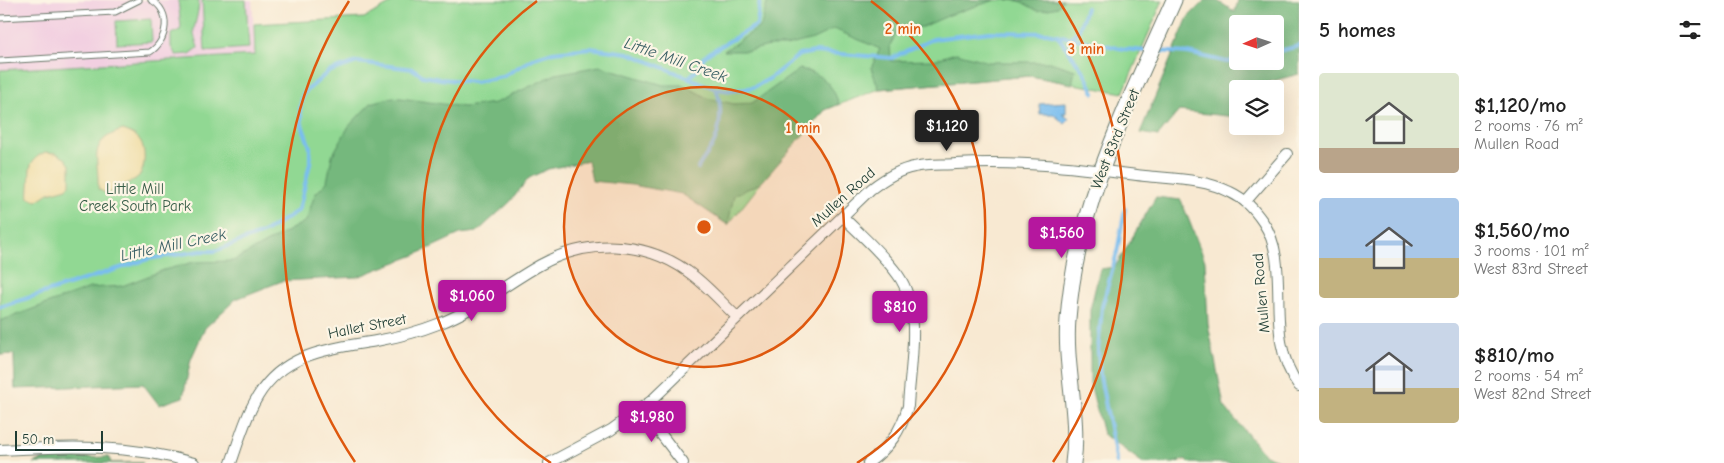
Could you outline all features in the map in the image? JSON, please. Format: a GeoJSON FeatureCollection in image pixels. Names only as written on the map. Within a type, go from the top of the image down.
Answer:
{"type":"FeatureCollection","features":[{"type":"Feature","properties":{"kind":"street","name":"West 83rd Street"},"geometry":{"type":"LineString","coordinates":[[1073,463],[1074,438],[1068,319],[1080,240],[1101,170],[1171,6]]}},
{"type":"Feature","properties":{"kind":"street"},"geometry":{"type":"LineString","coordinates":[[1246,201],[1286,154]]}},
{"type":"Feature","properties":{"kind":"street","name":"Mullen Road"},"geometry":{"type":"LineString","coordinates":[[548,463],[585,445],[641,408],[883,180],[902,170],[916,167],[1003,162],[1101,170],[1201,183],[1230,192],[1246,201],[1265,225],[1271,238],[1276,257],[1278,329],[1282,351],[1299,386]]}},
{"type":"Feature","properties":{"kind":"street"},"geometry":{"type":"LineString","coordinates":[[843,217],[900,276],[913,310],[906,414],[893,440],[882,453],[868,463]]}},
{"type":"Feature","properties":{"kind":"street","name":"Hallet Street"},"geometry":{"type":"LineString","coordinates":[[231,463],[257,397],[271,379],[296,360],[329,348],[408,335],[440,324],[474,306],[539,266],[577,250],[602,246],[628,247],[664,258],[697,278],[737,317]]}},
{"type":"Feature","properties":{"kind":"street"},"geometry":{"type":"LineString","coordinates":[[641,408],[683,463]]}},
{"type":"Feature","properties":{"kind":"street"},"geometry":{"type":"LineString","coordinates":[[0,450],[100,447],[136,450],[194,463]]}},
{"type":"Feature","properties":{"kind":"lane"},"geometry":{"type":"LineString","coordinates":[[0,18],[115,12],[139,0]]}},
{"type":"Feature","properties":{"kind":"lane"},"geometry":{"type":"LineString","coordinates":[[0,61],[150,52],[163,41],[165,31],[163,11],[158,3],[151,0]]}},
{"type":"Feature","properties":{"kind":"shaded area"},"geometry":{"type":"Polygon","coordinates":[[[0,0],[252,0],[255,55],[0,70],[0,0]]]}},
{"type":"Feature","properties":{"kind":"green space"},"geometry":{"type":"Polygon","coordinates":[[[178,0],[199,0],[194,32],[198,48],[190,54],[176,55],[171,47],[171,34],[180,30],[181,27],[178,0]]]}},
{"type":"Feature","properties":{"kind":"green space"},"geometry":{"type":"Polygon","coordinates":[[[202,0],[246,0],[249,48],[205,51],[202,0]]]}},
{"type":"Feature","properties":{"kind":"green space","name":"Little Mill Creek South Park"},"geometry":{"type":"Polygon","coordinates":[[[397,0],[1163,0],[1123,93],[1030,76],[879,89],[825,110],[784,154],[728,225],[682,194],[607,159],[529,167],[261,275],[155,356],[15,389],[14,354],[0,355],[0,70],[255,55],[254,24],[364,18],[397,0]]]}},
{"type":"Feature","properties":{"kind":"green space"},"geometry":{"type":"Polygon","coordinates":[[[768,0],[995,0],[952,14],[922,27],[900,28],[890,45],[891,61],[933,60],[956,53],[989,62],[1050,62],[1075,70],[1072,84],[1030,76],[879,89],[871,68],[880,49],[834,29],[813,39],[786,46],[769,46],[748,51],[724,51],[761,26],[768,0]]]}},
{"type":"Feature","properties":{"kind":"green space"},"geometry":{"type":"Polygon","coordinates":[[[1006,0],[1063,0],[1058,7],[1038,11],[1020,1],[1006,0]]]}},
{"type":"Feature","properties":{"kind":"green space"},"geometry":{"type":"Polygon","coordinates":[[[1205,0],[1216,0],[1235,12],[1238,0],[1299,0],[1299,74],[1276,80],[1229,80],[1229,116],[1179,111],[1158,136],[1140,133],[1188,17],[1205,0]]]}},
{"type":"Feature","properties":{"kind":"green space"},"geometry":{"type":"Polygon","coordinates":[[[151,19],[152,42],[117,44],[116,21],[151,19]]]}},
{"type":"Feature","properties":{"kind":"green space"},"geometry":{"type":"Polygon","coordinates":[[[600,66],[663,85],[684,85],[707,98],[734,104],[752,103],[800,69],[825,80],[833,90],[839,104],[825,110],[761,183],[734,195],[728,225],[682,194],[632,185],[592,181],[588,161],[548,169],[529,178],[510,202],[477,232],[460,234],[415,255],[357,277],[282,281],[236,299],[205,328],[191,359],[183,397],[159,405],[143,384],[15,389],[14,354],[0,355],[0,321],[90,288],[122,286],[164,270],[194,262],[233,261],[306,221],[315,194],[327,182],[332,156],[349,126],[371,103],[393,97],[464,107],[495,103],[556,74],[600,66]]]}},
{"type":"Feature","properties":{"kind":"green space"},"geometry":{"type":"Polygon","coordinates":[[[1156,197],[1181,200],[1205,261],[1208,324],[1224,406],[1265,455],[1286,463],[1191,463],[1184,460],[1173,463],[1143,463],[1103,434],[1090,383],[1090,310],[1100,269],[1115,267],[1156,197]]]}},
{"type":"Feature","properties":{"kind":"green space"},"geometry":{"type":"Polygon","coordinates":[[[109,457],[111,463],[34,463],[43,459],[109,457]]]}},
{"type":"Feature","properties":{"kind":"sand"},"geometry":{"type":"Polygon","coordinates":[[[123,130],[140,140],[143,148],[143,169],[138,177],[107,194],[98,189],[97,153],[103,140],[123,130]]]}},
{"type":"Feature","properties":{"kind":"sand"},"geometry":{"type":"Polygon","coordinates":[[[45,152],[56,153],[66,159],[70,165],[70,184],[67,188],[49,193],[37,201],[29,198],[30,170],[32,162],[45,152]]]}},
{"type":"Feature","properties":{"kind":"water"},"geometry":{"type":"Polygon","coordinates":[[[1066,102],[1066,113],[1062,113],[1069,118],[1065,124],[1053,114],[1040,114],[1039,104],[1066,102]]]}},
{"type":"Feature","properties":{"kind":"waterway"},"geometry":{"type":"LineString","coordinates":[[689,77],[697,70],[704,57],[757,25],[760,0]]}},
{"type":"Feature","properties":{"kind":"waterway"},"geometry":{"type":"LineString","coordinates":[[1070,38],[1079,30],[1086,8]]}},
{"type":"Feature","properties":{"kind":"waterway","name":"Little Mill Creek"},"geometry":{"type":"LineString","coordinates":[[0,307],[148,259],[201,251],[215,251],[265,232],[299,210],[310,163],[310,147],[302,125],[300,109],[303,94],[328,72],[357,62],[413,69],[423,76],[475,82],[502,77],[534,58],[553,52],[590,48],[628,53],[716,89],[732,91],[754,87],[769,79],[799,55],[815,52],[892,58],[933,39],[990,32],[1047,33],[1124,49],[1146,51]]}},
{"type":"Feature","properties":{"kind":"waterway"},"geometry":{"type":"LineString","coordinates":[[1057,35],[1084,72],[1094,93]]}},
{"type":"Feature","properties":{"kind":"waterway","name":"Little Mill Creek"},"geometry":{"type":"LineString","coordinates":[[1284,50],[1299,46]]}},
{"type":"Feature","properties":{"kind":"waterway","name":"Little Mill Creek"},"geometry":{"type":"LineString","coordinates":[[1156,51],[1188,53],[1229,62]]}},
{"type":"Feature","properties":{"kind":"waterway"},"geometry":{"type":"LineString","coordinates":[[698,168],[714,142],[719,127],[720,103],[716,89]]}},
{"type":"Feature","properties":{"kind":"waterway"},"geometry":{"type":"LineString","coordinates":[[1117,463],[1100,376],[1098,351],[1102,307],[1117,252],[1125,209]]}}]}
